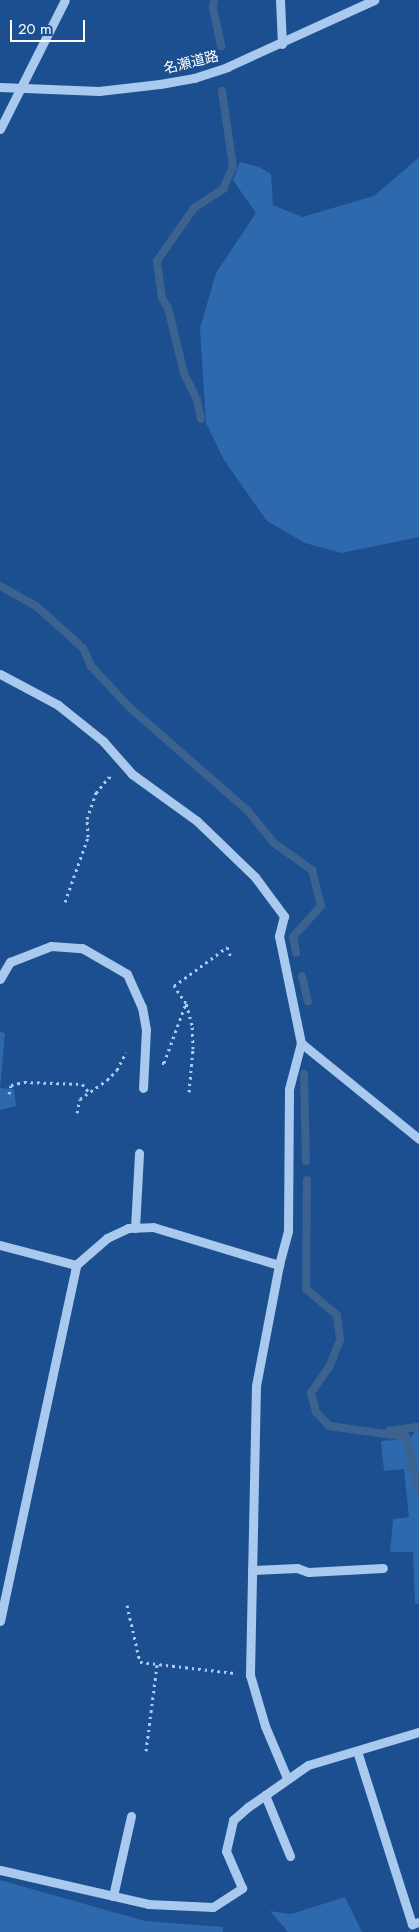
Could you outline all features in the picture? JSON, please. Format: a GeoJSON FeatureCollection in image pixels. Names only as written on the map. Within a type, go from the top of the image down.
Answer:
{"type":"FeatureCollection","features":[{"type":"Feature","properties":{"kind":"street"},"geometry":{"type":"LineString","coordinates":[[0,129],[65,0]]}},
{"type":"Feature","properties":{"kind":"street"},"geometry":{"type":"LineString","coordinates":[[280,0],[282,44]]}},
{"type":"Feature","properties":{"kind":"street","name":"名瀬道路"},"geometry":{"type":"LineString","coordinates":[[0,87],[99,91],[160,84],[228,67],[282,44],[374,0]]}},
{"type":"Feature","properties":{"kind":"street"},"geometry":{"type":"LineString","coordinates":[[0,674],[58,705],[96,735],[132,774],[197,821],[255,877],[284,916],[279,936],[301,1043],[289,1089],[288,1231],[279,1265],[256,1386],[250,1675],[265,1726],[288,1778]]}},
{"type":"Feature","properties":{"kind":"street"},"geometry":{"type":"LineString","coordinates":[[0,979],[10,962],[51,946],[82,948],[127,974],[142,1007],[146,1029],[143,1088]]}},
{"type":"Feature","properties":{"kind":"street"},"geometry":{"type":"LineString","coordinates":[[301,1043],[419,1139]]}},
{"type":"Feature","properties":{"kind":"street"},"geometry":{"type":"LineString","coordinates":[[135,1228],[139,1153]]}},
{"type":"Feature","properties":{"kind":"street"},"geometry":{"type":"LineString","coordinates":[[0,1621],[76,1265],[107,1238],[128,1228],[153,1227],[279,1265]]}},
{"type":"Feature","properties":{"kind":"street"},"geometry":{"type":"LineString","coordinates":[[0,1245],[76,1265]]}},
{"type":"Feature","properties":{"kind":"street"},"geometry":{"type":"LineString","coordinates":[[252,1570],[297,1568],[308,1572],[383,1568]]}},
{"type":"Feature","properties":{"kind":"street"},"geometry":{"type":"LineString","coordinates":[[0,1870],[148,1904],[213,1907],[242,1888],[226,1851],[228,1834],[234,1820],[265,1795],[308,1765],[419,1732]]}},
{"type":"Feature","properties":{"kind":"street"},"geometry":{"type":"LineString","coordinates":[[356,1751],[412,1924],[419,1922]]}},
{"type":"Feature","properties":{"kind":"street"},"geometry":{"type":"LineString","coordinates":[[265,1795],[290,1856]]}},
{"type":"Feature","properties":{"kind":"street"},"geometry":{"type":"LineString","coordinates":[[113,1896],[131,1816]]}},
{"type":"Feature","properties":{"kind":"path"},"geometry":{"type":"LineString","coordinates":[[65,902],[88,837],[87,819],[96,793],[109,777]]}},
{"type":"Feature","properties":{"kind":"path"},"geometry":{"type":"LineString","coordinates":[[189,1092],[193,1049],[192,1025],[186,1003],[174,986],[227,947],[231,957]]}},
{"type":"Feature","properties":{"kind":"path"},"geometry":{"type":"LineString","coordinates":[[164,1063],[186,1003]]}},
{"type":"Feature","properties":{"kind":"path"},"geometry":{"type":"LineString","coordinates":[[78,1113],[80,1099],[117,1070]]}},
{"type":"Feature","properties":{"kind":"path"},"geometry":{"type":"LineString","coordinates":[[9,1094],[10,1085],[24,1082],[82,1084],[89,1092]]}},
{"type":"Feature","properties":{"kind":"path"},"geometry":{"type":"LineString","coordinates":[[127,1605],[140,1662],[250,1675]]}},
{"type":"Feature","properties":{"kind":"path"},"geometry":{"type":"LineString","coordinates":[[146,1751],[157,1664]]}},
{"type":"Feature","properties":{"kind":"shaded area"},"geometry":{"type":"Polygon","coordinates":[[[419,157],[419,537],[341,553],[305,543],[267,521],[224,460],[206,423],[200,328],[216,273],[256,213],[233,180],[240,162],[259,167],[271,174],[273,205],[302,217],[374,196],[419,157]]]}},
{"type":"Feature","properties":{"kind":"shaded area"},"geometry":{"type":"Polygon","coordinates":[[[0,1032],[5,1033],[0,1088],[0,1032]]]}},
{"type":"Feature","properties":{"kind":"shaded area"},"geometry":{"type":"Polygon","coordinates":[[[0,1088],[14,1089],[16,1106],[0,1110],[0,1088]]]}},
{"type":"Feature","properties":{"kind":"shaded area"},"geometry":{"type":"Polygon","coordinates":[[[419,1425],[419,1604],[415,1603],[413,1552],[390,1552],[393,1519],[409,1517],[404,1469],[384,1471],[381,1441],[410,1439],[419,1425]]]}},
{"type":"Feature","properties":{"kind":"shaded area"},"geometry":{"type":"Polygon","coordinates":[[[0,1880],[145,1921],[223,1927],[223,1932],[0,1932],[0,1880]]]}},
{"type":"Feature","properties":{"kind":"shaded area"},"geometry":{"type":"Polygon","coordinates":[[[345,1897],[362,1932],[288,1932],[270,1911],[291,1914],[345,1897]]]}},
{"type":"Feature","properties":{"kind":"waterway"},"geometry":{"type":"LineString","coordinates":[[214,0],[213,8],[221,46]]}},
{"type":"Feature","properties":{"kind":"waterway"},"geometry":{"type":"LineString","coordinates":[[201,419],[197,400],[184,373],[168,308],[162,298],[157,261],[194,208],[223,189],[233,167],[222,91]]}},
{"type":"Feature","properties":{"kind":"waterway"},"geometry":{"type":"LineString","coordinates":[[0,586],[36,606],[83,648],[91,666],[128,706],[248,811],[274,843],[312,870],[321,906],[293,937],[296,953]]}},
{"type":"Feature","properties":{"kind":"waterway"},"geometry":{"type":"LineString","coordinates":[[302,976],[308,1001]]}},
{"type":"Feature","properties":{"kind":"waterway"},"geometry":{"type":"LineString","coordinates":[[304,1074],[306,1161]]}},
{"type":"Feature","properties":{"kind":"waterway"},"geometry":{"type":"LineString","coordinates":[[307,1180],[306,1289],[337,1315],[340,1340],[329,1367],[311,1393],[316,1412],[329,1426],[406,1437],[419,1493]]}},
{"type":"Feature","properties":{"kind":"waterway"},"geometry":{"type":"LineString","coordinates":[[389,1431],[419,1427]]}}]}
